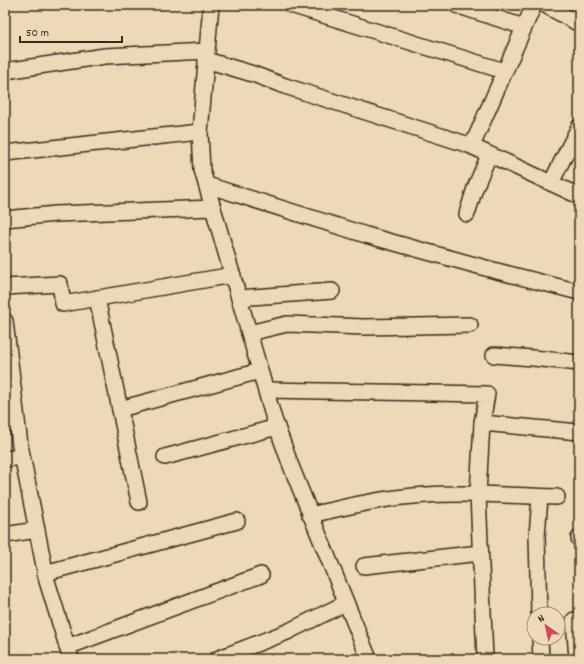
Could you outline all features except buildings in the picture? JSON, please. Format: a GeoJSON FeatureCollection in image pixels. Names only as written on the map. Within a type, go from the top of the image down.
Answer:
{"type":"FeatureCollection","features":[{"type":"Feature","properties":{"kind":"street"},"geometry":{"type":"LineString","coordinates":[[211,5],[200,132],[202,170],[277,427],[310,515],[369,659]]}},
{"type":"Feature","properties":{"kind":"street"},"geometry":{"type":"LineString","coordinates":[[291,5],[504,71]]}},
{"type":"Feature","properties":{"kind":"street"},"geometry":{"type":"LineString","coordinates":[[456,5],[524,27]]}},
{"type":"Feature","properties":{"kind":"street"},"geometry":{"type":"LineString","coordinates":[[472,146],[534,5]]}},
{"type":"Feature","properties":{"kind":"street"},"geometry":{"type":"LineString","coordinates":[[545,5],[579,24]]}},
{"type":"Feature","properties":{"kind":"street"},"geometry":{"type":"LineString","coordinates":[[5,71],[105,56],[206,55],[253,74],[472,146],[579,196]]}},
{"type":"Feature","properties":{"kind":"street"},"geometry":{"type":"LineString","coordinates":[[551,183],[579,127]]}},
{"type":"Feature","properties":{"kind":"street"},"geometry":{"type":"LineString","coordinates":[[5,153],[200,132]]}},
{"type":"Feature","properties":{"kind":"street"},"geometry":{"type":"LineString","coordinates":[[467,214],[475,188],[489,155]]}},
{"type":"Feature","properties":{"kind":"street"},"geometry":{"type":"LineString","coordinates":[[207,185],[366,235],[579,292]]}},
{"type":"Feature","properties":{"kind":"street"},"geometry":{"type":"LineString","coordinates":[[5,219],[56,214],[213,208]]}},
{"type":"Feature","properties":{"kind":"street"},"geometry":{"type":"LineString","coordinates":[[5,288],[60,284],[63,304],[233,275]]}},
{"type":"Feature","properties":{"kind":"street"},"geometry":{"type":"LineString","coordinates":[[239,298],[332,291]]}},
{"type":"Feature","properties":{"kind":"street"},"geometry":{"type":"LineString","coordinates":[[97,298],[139,502]]}},
{"type":"Feature","properties":{"kind":"street"},"geometry":{"type":"LineString","coordinates":[[5,321],[7,350],[22,457],[45,572],[69,653],[261,575]]}},
{"type":"Feature","properties":{"kind":"street"},"geometry":{"type":"LineString","coordinates":[[249,333],[287,324],[364,327],[470,325]]}},
{"type":"Feature","properties":{"kind":"street"},"geometry":{"type":"LineString","coordinates":[[494,354],[579,363]]}},
{"type":"Feature","properties":{"kind":"street"},"geometry":{"type":"LineString","coordinates":[[120,408],[260,371]]}},
{"type":"Feature","properties":{"kind":"street"},"geometry":{"type":"LineString","coordinates":[[266,390],[486,394],[482,423],[478,494],[485,659]]}},
{"type":"Feature","properties":{"kind":"street"},"geometry":{"type":"LineString","coordinates":[[482,423],[579,432]]}},
{"type":"Feature","properties":{"kind":"street"},"geometry":{"type":"LineString","coordinates":[[165,456],[277,427]]}},
{"type":"Feature","properties":{"kind":"street"},"geometry":{"type":"LineString","coordinates":[[5,459],[22,457]]}},
{"type":"Feature","properties":{"kind":"street"},"geometry":{"type":"LineString","coordinates":[[310,515],[366,502],[427,495],[478,494],[558,497]]}},
{"type":"Feature","properties":{"kind":"street"},"geometry":{"type":"LineString","coordinates":[[539,606],[537,536],[540,497]]}},
{"type":"Feature","properties":{"kind":"street"},"geometry":{"type":"LineString","coordinates":[[45,572],[237,521]]}},
{"type":"Feature","properties":{"kind":"street"},"geometry":{"type":"LineString","coordinates":[[5,535],[37,530]]}},
{"type":"Feature","properties":{"kind":"street"},"geometry":{"type":"LineString","coordinates":[[364,566],[480,553]]}},
{"type":"Feature","properties":{"kind":"street"},"geometry":{"type":"LineString","coordinates":[[217,659],[287,632],[346,603]]}},
{"type":"Feature","properties":{"kind":"street"},"geometry":{"type":"LineString","coordinates":[[574,620],[577,659]]}},
{"type":"Feature","properties":{"kind":"street"},"geometry":{"type":"LineString","coordinates":[[540,646],[541,659]]}}]}
